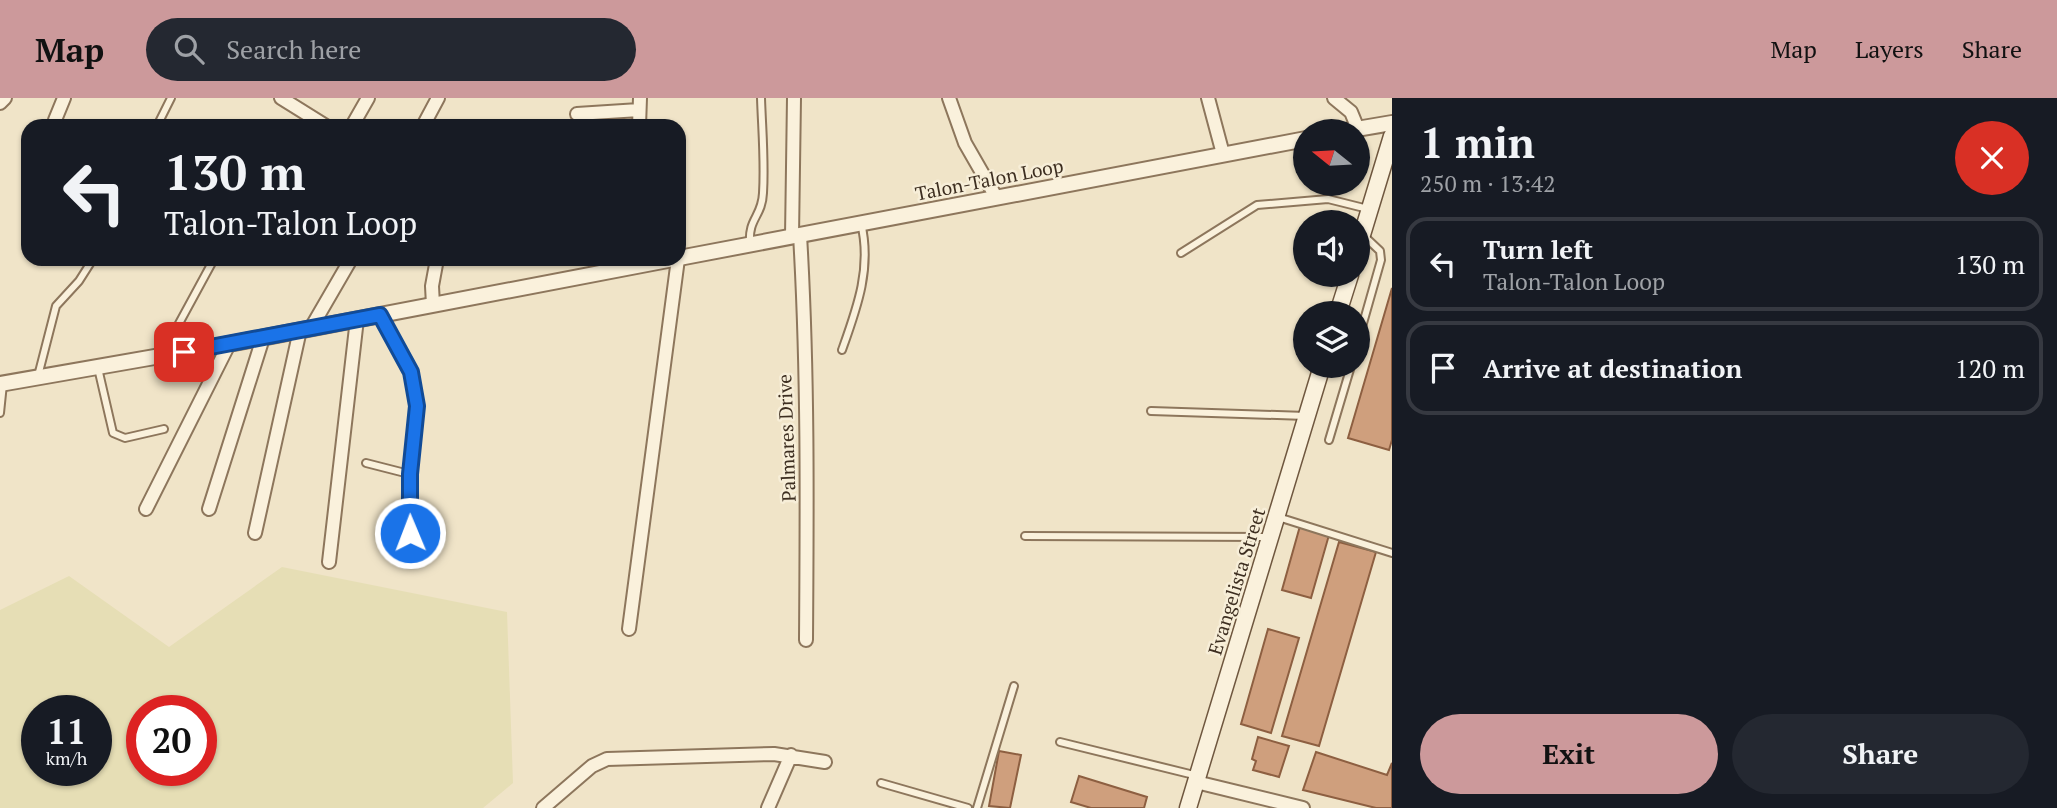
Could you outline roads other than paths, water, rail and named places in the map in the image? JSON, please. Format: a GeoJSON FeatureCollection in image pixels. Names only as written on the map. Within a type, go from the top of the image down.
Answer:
{"type":"FeatureCollection","features":[{"type":"Feature","properties":{"kind":"main road"},"geometry":{"type":"LineString","coordinates":[[1370,209],[1392,136]]}},
{"type":"Feature","properties":{"kind":"main road","name":"Evangelista Street"},"geometry":{"type":"LineString","coordinates":[[1188,808],[1318,378]]}},
{"type":"Feature","properties":{"kind":"street"},"geometry":{"type":"LineString","coordinates":[[0,103],[5,98]]}},
{"type":"Feature","properties":{"kind":"street"},"geometry":{"type":"LineString","coordinates":[[55,119],[64,98]]}},
{"type":"Feature","properties":{"kind":"street"},"geometry":{"type":"LineString","coordinates":[[281,98],[315,119]]}},
{"type":"Feature","properties":{"kind":"street"},"geometry":{"type":"LineString","coordinates":[[356,119],[368,98]]}},
{"type":"Feature","properties":{"kind":"street"},"geometry":{"type":"LineString","coordinates":[[427,119],[438,98]]}},
{"type":"Feature","properties":{"kind":"street","name":"Palmares Drive"},"geometry":{"type":"LineString","coordinates":[[794,98],[796,235],[805,338],[803,382],[808,437],[806,640]]}},
{"type":"Feature","properties":{"kind":"street"},"geometry":{"type":"LineString","coordinates":[[949,98],[965,143],[996,197]]}},
{"type":"Feature","properties":{"kind":"street"},"geometry":{"type":"LineString","coordinates":[[1208,98],[1223,154]]}},
{"type":"Feature","properties":{"kind":"street"},"geometry":{"type":"LineString","coordinates":[[1334,98],[1351,112],[1351,119]]}},
{"type":"Feature","properties":{"kind":"street"},"geometry":{"type":"LineString","coordinates":[[577,114],[639,104]]}},
{"type":"Feature","properties":{"kind":"street"},"geometry":{"type":"LineString","coordinates":[[1370,127],[1392,123]]}},
{"type":"Feature","properties":{"kind":"street","name":"Talon-Talon Loop"},"geometry":{"type":"LineString","coordinates":[[686,257],[1293,141]]}},
{"type":"Feature","properties":{"kind":"street"},"geometry":{"type":"LineString","coordinates":[[255,533],[306,329],[346,266]]}},
{"type":"Feature","properties":{"kind":"street"},"geometry":{"type":"LineString","coordinates":[[433,305],[432,286],[436,266]]}},
{"type":"Feature","properties":{"kind":"street","name":"Talon-Talon Loop"},"geometry":{"type":"LineString","coordinates":[[1,384],[263,338],[619,266]]}},
{"type":"Feature","properties":{"kind":"street"},"geometry":{"type":"LineString","coordinates":[[629,629],[675,266]]}},
{"type":"Feature","properties":{"kind":"street"},"geometry":{"type":"LineString","coordinates":[[329,562],[357,320]]}},
{"type":"Feature","properties":{"kind":"street"},"geometry":{"type":"LineString","coordinates":[[209,509],[263,338]]}},
{"type":"Feature","properties":{"kind":"street"},"geometry":{"type":"LineString","coordinates":[[146,509],[229,344]]}},
{"type":"Feature","properties":{"kind":"street"},"geometry":{"type":"LineString","coordinates":[[542,808],[592,766],[607,759],[791,755],[825,762]]}},
{"type":"Feature","properties":{"kind":"street"},"geometry":{"type":"LineString","coordinates":[[768,808],[791,755]]}},
{"type":"Feature","properties":{"kind":"street"},"geometry":{"type":"LineString","coordinates":[[1197,779],[1303,808]]}},
{"type":"Feature","properties":{"kind":"lane"},"geometry":{"type":"LineString","coordinates":[[160,119],[171,98]]}},
{"type":"Feature","properties":{"kind":"lane"},"geometry":{"type":"LineString","coordinates":[[750,244],[749,227],[759,213],[763,193],[761,98]]}},
{"type":"Feature","properties":{"kind":"lane"},"geometry":{"type":"LineString","coordinates":[[1181,253],[1257,205],[1328,199],[1370,209]]}},
{"type":"Feature","properties":{"kind":"lane"},"geometry":{"type":"LineString","coordinates":[[842,350],[855,315],[865,271],[861,222]]}},
{"type":"Feature","properties":{"kind":"lane"},"geometry":{"type":"LineString","coordinates":[[1369,301],[1381,260],[1380,251],[1375,243],[1370,242]]}},
{"type":"Feature","properties":{"kind":"lane"},"geometry":{"type":"LineString","coordinates":[[37,377],[56,306],[89,266]]}},
{"type":"Feature","properties":{"kind":"lane"},"geometry":{"type":"LineString","coordinates":[[161,356],[210,266]]}},
{"type":"Feature","properties":{"kind":"lane"},"geometry":{"type":"LineString","coordinates":[[380,315],[411,372],[417,406],[410,474],[410,533]]}},
{"type":"Feature","properties":{"kind":"lane"},"geometry":{"type":"LineString","coordinates":[[98,368],[113,433],[125,438],[164,429]]}},
{"type":"Feature","properties":{"kind":"lane"},"geometry":{"type":"LineString","coordinates":[[1329,440],[1347,378]]}},
{"type":"Feature","properties":{"kind":"lane"},"geometry":{"type":"LineString","coordinates":[[0,413],[1,384]]}},
{"type":"Feature","properties":{"kind":"lane"},"geometry":{"type":"LineString","coordinates":[[1151,411],[1307,416]]}},
{"type":"Feature","properties":{"kind":"lane"},"geometry":{"type":"LineString","coordinates":[[366,463],[410,474]]}},
{"type":"Feature","properties":{"kind":"lane"},"geometry":{"type":"LineString","coordinates":[[1278,517],[1392,553]]}},
{"type":"Feature","properties":{"kind":"lane"},"geometry":{"type":"LineString","coordinates":[[1025,536],[1272,537]]}},
{"type":"Feature","properties":{"kind":"lane"},"geometry":{"type":"LineString","coordinates":[[977,808],[1014,686]]}},
{"type":"Feature","properties":{"kind":"lane"},"geometry":{"type":"LineString","coordinates":[[1060,742],[1197,779]]}},
{"type":"Feature","properties":{"kind":"lane"},"geometry":{"type":"LineString","coordinates":[[881,783],[968,808]]}}]}
